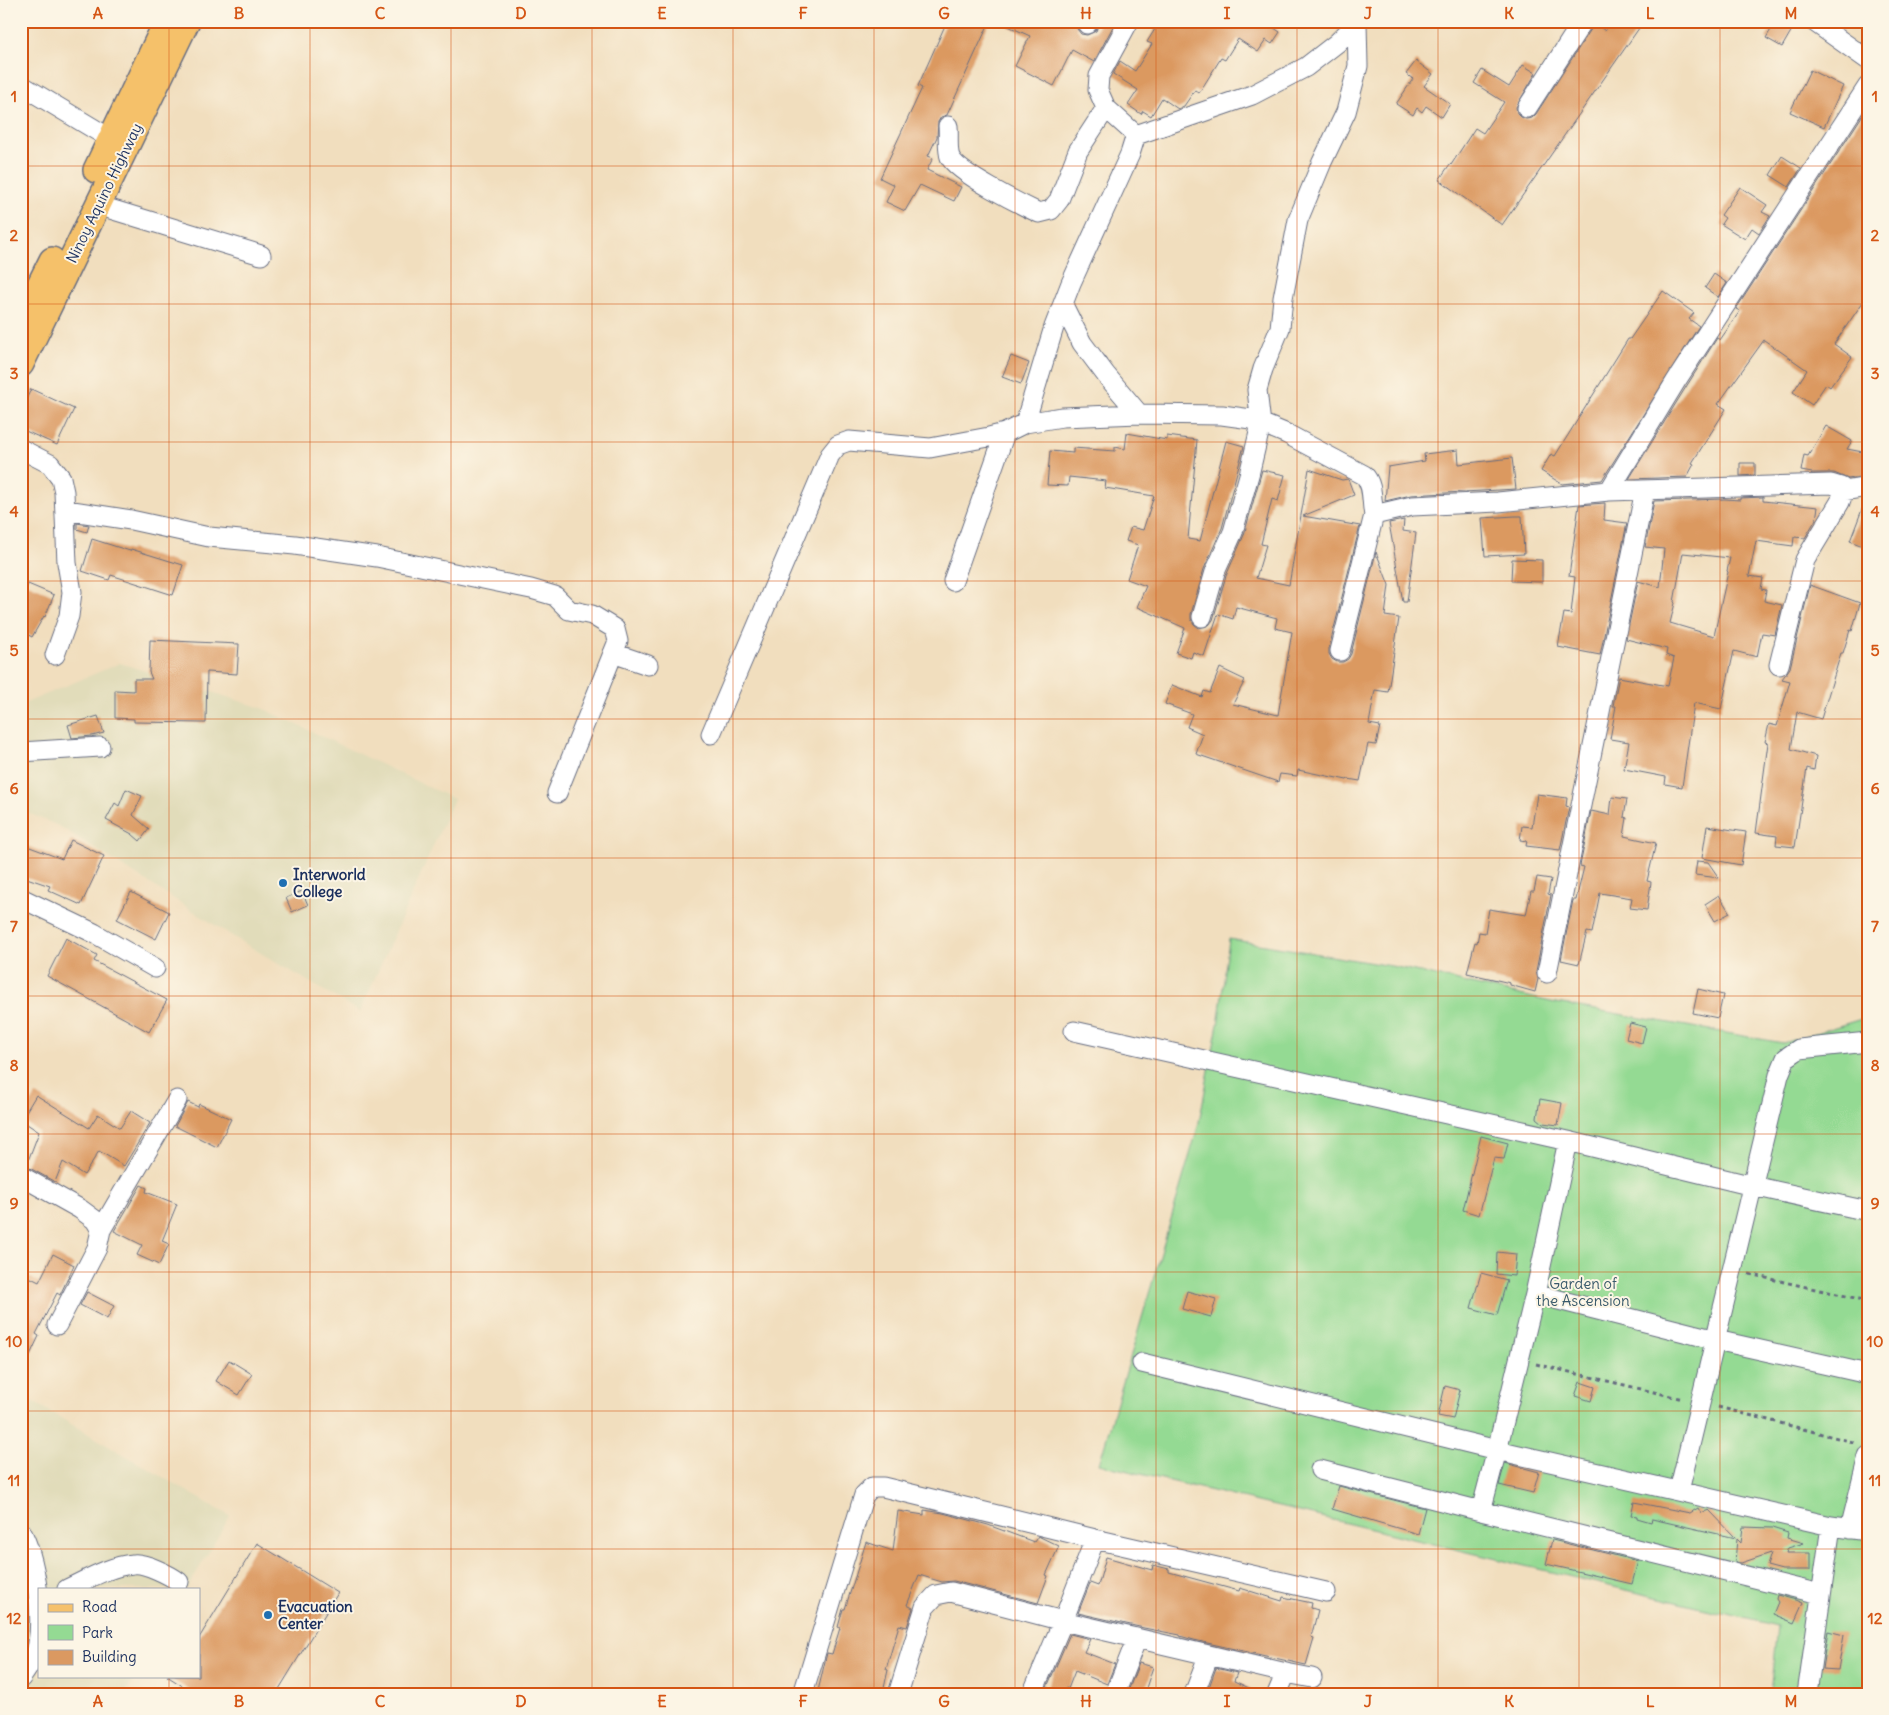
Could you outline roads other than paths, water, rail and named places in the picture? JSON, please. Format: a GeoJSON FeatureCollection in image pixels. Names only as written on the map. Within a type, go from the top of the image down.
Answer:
{"type":"FeatureCollection","features":[{"type":"Feature","properties":{"kind":"main road","name":"Ninoy Aquino Highway"},"geometry":{"type":"LineString","coordinates":[[21,322],[97,204],[118,144],[167,21]]}},
{"type":"Feature","properties":{"kind":"main road","name":"Ninoy Aquino Highway"},"geometry":{"type":"LineString","coordinates":[[21,364],[64,254],[118,144],[187,21]]}},
{"type":"Feature","properties":{"kind":"street"},"geometry":{"type":"LineString","coordinates":[[1129,21],[1099,76],[1098,90],[1106,108],[1136,135]]}},
{"type":"Feature","properties":{"kind":"street"},"geometry":{"type":"LineString","coordinates":[[1527,108],[1583,21]]}},
{"type":"Feature","properties":{"kind":"street"},"geometry":{"type":"LineString","coordinates":[[1813,21],[1868,60]]}},
{"type":"Feature","properties":{"kind":"street"},"geometry":{"type":"LineString","coordinates":[[1136,135],[1252,95],[1306,67],[1358,22]]}},
{"type":"Feature","properties":{"kind":"street"},"geometry":{"type":"LineString","coordinates":[[1202,616],[1215,572],[1238,515],[1261,424],[1257,390],[1263,369],[1280,328],[1298,220],[1322,162],[1346,112],[1358,66],[1358,22]]}},
{"type":"Feature","properties":{"kind":"street"},"geometry":{"type":"LineString","coordinates":[[21,85],[118,144]]}},
{"type":"Feature","properties":{"kind":"street"},"geometry":{"type":"LineString","coordinates":[[1609,491],[1681,373],[1868,86]]}},
{"type":"Feature","properties":{"kind":"street"},"geometry":{"type":"LineString","coordinates":[[948,126],[950,157],[957,166],[1039,213],[1051,210],[1059,200],[1078,150],[1106,108]]}},
{"type":"Feature","properties":{"kind":"street"},"geometry":{"type":"LineString","coordinates":[[1025,423],[1063,305],[1114,185],[1130,154],[1136,135]]}},
{"type":"Feature","properties":{"kind":"street"},"geometry":{"type":"LineString","coordinates":[[97,204],[261,255]]}},
{"type":"Feature","properties":{"kind":"street"},"geometry":{"type":"LineString","coordinates":[[1063,305],[1082,343],[1106,375],[1140,414]]}},
{"type":"Feature","properties":{"kind":"street"},"geometry":{"type":"LineString","coordinates":[[711,734],[830,455],[838,445],[850,441],[930,448],[1005,433],[1025,423],[1062,417],[1140,414],[1222,415],[1251,419],[1287,434],[1364,476],[1368,479],[1370,486],[1374,515],[1340,651]]}},
{"type":"Feature","properties":{"kind":"street"},"geometry":{"type":"LineString","coordinates":[[953,581],[1005,433]]}},
{"type":"Feature","properties":{"kind":"street"},"geometry":{"type":"LineString","coordinates":[[21,449],[50,464],[61,478],[66,510],[67,564],[72,592],[69,616],[55,656]]}},
{"type":"Feature","properties":{"kind":"street"},"geometry":{"type":"LineString","coordinates":[[1374,515],[1412,506],[1498,502],[1609,491],[1831,484],[1841,487],[1844,491]]}},
{"type":"Feature","properties":{"kind":"street"},"geometry":{"type":"LineString","coordinates":[[1844,491],[1868,487]]}},
{"type":"Feature","properties":{"kind":"street"},"geometry":{"type":"LineString","coordinates":[[1547,973],[1645,490]]}},
{"type":"Feature","properties":{"kind":"street"},"geometry":{"type":"LineString","coordinates":[[1779,665],[1805,560],[1840,502],[1844,491]]}},
{"type":"Feature","properties":{"kind":"street"},"geometry":{"type":"LineString","coordinates":[[66,510],[130,520],[209,537],[377,557],[531,589],[555,596],[569,610],[592,615],[615,630],[618,641],[557,793]]}},
{"type":"Feature","properties":{"kind":"street"},"geometry":{"type":"LineString","coordinates":[[613,653],[648,665]]}},
{"type":"Feature","properties":{"kind":"street"},"geometry":{"type":"LineString","coordinates":[[21,752],[100,747]]}},
{"type":"Feature","properties":{"kind":"street"},"geometry":{"type":"LineString","coordinates":[[21,898],[94,933],[155,968]]}},
{"type":"Feature","properties":{"kind":"street"},"geometry":{"type":"LineString","coordinates":[[1074,1032],[1568,1141],[1753,1186],[1868,1211]]}},
{"type":"Feature","properties":{"kind":"street"},"geometry":{"type":"LineString","coordinates":[[1679,1491],[1733,1271],[1770,1108],[1786,1058],[1799,1050],[1868,1042]]}},
{"type":"Feature","properties":{"kind":"street"},"geometry":{"type":"LineString","coordinates":[[57,1325],[97,1248],[101,1230],[177,1100]]}},
{"type":"Feature","properties":{"kind":"street"},"geometry":{"type":"LineString","coordinates":[[1481,1510],[1498,1450],[1535,1294],[1568,1141]]}},
{"type":"Feature","properties":{"kind":"street"},"geometry":{"type":"LineString","coordinates":[[21,1176],[95,1220],[101,1230]]}},
{"type":"Feature","properties":{"kind":"street"},"geometry":{"type":"LineString","coordinates":[[1535,1294],[1716,1340],[1868,1374]]}},
{"type":"Feature","properties":{"kind":"street"},"geometry":{"type":"LineString","coordinates":[[1142,1363],[1498,1450],[1831,1526],[1859,1530],[1868,1456]]}},
{"type":"Feature","properties":{"kind":"street"},"geometry":{"type":"LineString","coordinates":[[1320,1470],[1820,1594]]}},
{"type":"Feature","properties":{"kind":"street"},"geometry":{"type":"LineString","coordinates":[[804,1694],[864,1496],[872,1487],[883,1487],[1095,1539],[1326,1592]]}},
{"type":"Feature","properties":{"kind":"street"},"geometry":{"type":"LineString","coordinates":[[1807,1694],[1831,1526]]}},
{"type":"Feature","properties":{"kind":"street"},"geometry":{"type":"LineString","coordinates":[[21,1531],[33,1559],[38,1595]]}},
{"type":"Feature","properties":{"kind":"street"},"geometry":{"type":"LineString","coordinates":[[1032,1694],[1095,1539]]}},
{"type":"Feature","properties":{"kind":"street"},"geometry":{"type":"LineString","coordinates":[[69,1588],[108,1570],[134,1563],[155,1569],[180,1582]]}},
{"type":"Feature","properties":{"kind":"street"},"geometry":{"type":"LineString","coordinates":[[898,1694],[925,1608],[936,1595],[951,1592],[1063,1621],[1312,1678]]}},
{"type":"Feature","properties":{"kind":"street"},"geometry":{"type":"LineString","coordinates":[[1115,1694],[1136,1638]]}},
{"type":"Feature","properties":{"kind":"street"},"geometry":{"type":"LineString","coordinates":[[21,1678],[33,1660],[38,1644]]}},
{"type":"Feature","properties":{"kind":"street"},"geometry":{"type":"LineString","coordinates":[[1194,1694],[1209,1655]]}},
{"type":"Feature","properties":{"kind":"street"},"geometry":{"type":"LineString","coordinates":[[1277,1694],[1286,1673]]}},
{"type":"Feature","properties":{"kind":"place","name":"Interworld College"},"geometry":{"type":"Point","coordinates":[283,883]}},
{"type":"Feature","properties":{"kind":"place","name":"Evacuation Center"},"geometry":{"type":"Point","coordinates":[268,1615]}},
{"type":"Feature","properties":{"kind":"park label","name":"Garden of the Ascension"},"geometry":{"type":"Point","coordinates":[1583,1292]}}]}
